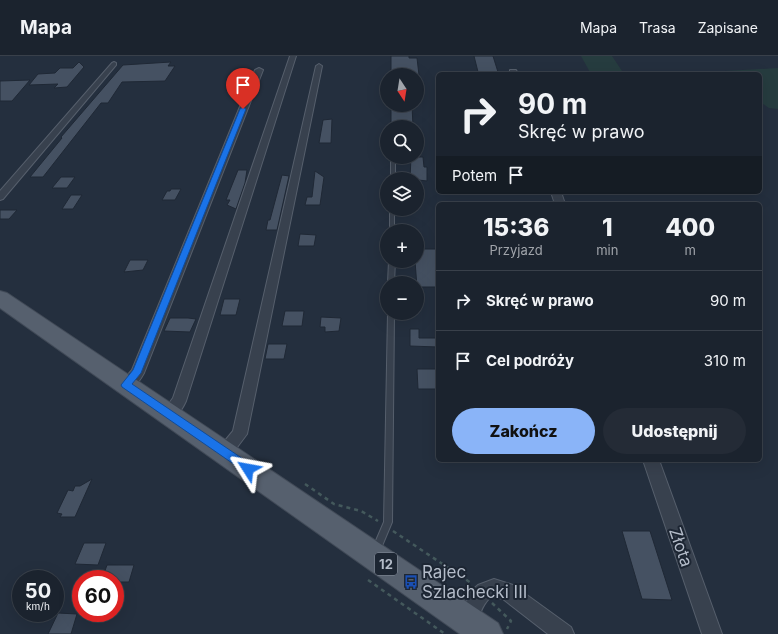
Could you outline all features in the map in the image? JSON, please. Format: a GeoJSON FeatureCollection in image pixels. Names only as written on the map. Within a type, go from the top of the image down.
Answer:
{"type":"FeatureCollection","features":[{"type":"Feature","properties":{"kind":"main road","name":"12"},"geometry":{"type":"LineString","coordinates":[[0,298],[224,453],[371,567],[466,630]]}},
{"type":"Feature","properties":{"kind":"street"},"geometry":{"type":"LineString","coordinates":[[168,414],[179,401],[293,56]]}},
{"type":"Feature","properties":{"kind":"street"},"geometry":{"type":"LineString","coordinates":[[0,197],[114,64]]}},
{"type":"Feature","properties":{"kind":"street"},"geometry":{"type":"LineString","coordinates":[[224,453],[240,434],[319,66]]}},
{"type":"Feature","properties":{"kind":"street"},"geometry":{"type":"LineString","coordinates":[[126,385],[137,373],[259,70]]}},
{"type":"Feature","properties":{"kind":"street","name":"Złota"},"geometry":{"type":"LineString","coordinates":[[651,462],[712,634]]}},
{"type":"Feature","properties":{"kind":"street"},"geometry":{"type":"LineString","coordinates":[[466,630],[478,598],[484,591],[494,588],[507,592],[564,634]]}},
{"type":"Feature","properties":{"kind":"lane"},"geometry":{"type":"LineString","coordinates":[[371,567],[387,527],[391,320]]}},
{"type":"Feature","properties":{"kind":"path"},"geometry":{"type":"LineString","coordinates":[[305,484],[334,504],[362,511],[474,585],[511,621],[505,634]]}},
{"type":"Feature","properties":{"kind":"path"},"geometry":{"type":"LineString","coordinates":[[371,567],[466,630]]}},
{"type":"Feature","properties":{"kind":"green space"},"geometry":{"type":"Polygon","coordinates":[[[581,56],[612,56],[623,72],[590,72],[581,56]]]}},
{"type":"Feature","properties":{"kind":"green space"},"geometry":{"type":"Polygon","coordinates":[[[778,68],[778,109],[769,108],[762,103],[762,72],[725,71],[778,68]]]}},
{"type":"Feature","properties":{"kind":"building"},"geometry":{"type":"Polygon","coordinates":[[[391,56],[409,56],[409,58],[417,58],[418,68],[391,68],[391,56]]]}},
{"type":"Feature","properties":{"kind":"building"},"geometry":{"type":"Polygon","coordinates":[[[474,56],[493,56],[498,72],[478,72],[474,56]]]}},
{"type":"Feature","properties":{"kind":"building"},"geometry":{"type":"Polygon","coordinates":[[[79,62],[84,67],[67,87],[54,88],[58,84],[29,85],[38,74],[55,73],[60,68],[73,68],[79,62]]]}},
{"type":"Feature","properties":{"kind":"building"},"geometry":{"type":"Polygon","coordinates":[[[171,62],[168,66],[175,66],[165,81],[122,82],[108,103],[101,103],[43,177],[30,177],[62,138],[61,137],[123,65],[171,62]]]}},
{"type":"Feature","properties":{"kind":"building"},"geometry":{"type":"Polygon","coordinates":[[[30,80],[12,101],[0,101],[0,81],[30,80]]]}},
{"type":"Feature","properties":{"kind":"building"},"geometry":{"type":"Polygon","coordinates":[[[391,112],[412,112],[413,120],[391,120],[391,112]]]}},
{"type":"Feature","properties":{"kind":"building"},"geometry":{"type":"Polygon","coordinates":[[[332,119],[331,143],[319,143],[323,120],[332,119]]]}},
{"type":"Feature","properties":{"kind":"building"},"geometry":{"type":"Polygon","coordinates":[[[411,164],[424,164],[424,167],[427,167],[427,181],[424,181],[424,172],[410,172],[411,164]]]}},
{"type":"Feature","properties":{"kind":"building"},"geometry":{"type":"Polygon","coordinates":[[[238,170],[247,170],[245,183],[236,209],[227,205],[230,200],[226,200],[238,170]]]}},
{"type":"Feature","properties":{"kind":"building"},"geometry":{"type":"Polygon","coordinates":[[[315,171],[324,177],[320,205],[305,205],[307,197],[312,197],[315,171]]]}},
{"type":"Feature","properties":{"kind":"building"},"geometry":{"type":"Polygon","coordinates":[[[282,175],[289,176],[277,230],[266,230],[268,220],[270,220],[282,175]]]}},
{"type":"Feature","properties":{"kind":"building"},"geometry":{"type":"Polygon","coordinates":[[[61,177],[75,177],[67,188],[52,188],[61,177]]]}},
{"type":"Feature","properties":{"kind":"building"},"geometry":{"type":"Polygon","coordinates":[[[171,189],[181,189],[175,200],[162,200],[167,191],[170,191],[171,189]]]}},
{"type":"Feature","properties":{"kind":"building"},"geometry":{"type":"Polygon","coordinates":[[[71,195],[82,195],[73,209],[62,209],[71,195]]]}},
{"type":"Feature","properties":{"kind":"building"},"geometry":{"type":"Polygon","coordinates":[[[0,210],[17,210],[9,219],[0,219],[0,210]]]}},
{"type":"Feature","properties":{"kind":"building"},"geometry":{"type":"Polygon","coordinates":[[[300,234],[316,235],[314,246],[298,246],[300,234]]]}},
{"type":"Feature","properties":{"kind":"building"},"geometry":{"type":"Polygon","coordinates":[[[424,249],[436,249],[436,287],[424,287],[424,276],[416,276],[416,268],[424,268],[424,249]]]}},
{"type":"Feature","properties":{"kind":"building"},"geometry":{"type":"Polygon","coordinates":[[[130,260],[148,260],[143,270],[124,272],[130,260]]]}},
{"type":"Feature","properties":{"kind":"building"},"geometry":{"type":"Polygon","coordinates":[[[224,299],[240,299],[236,315],[220,315],[224,299]]]}},
{"type":"Feature","properties":{"kind":"building"},"geometry":{"type":"Polygon","coordinates":[[[285,311],[304,311],[302,326],[282,326],[285,311]]]}},
{"type":"Feature","properties":{"kind":"building"},"geometry":{"type":"Polygon","coordinates":[[[321,317],[341,318],[339,331],[325,332],[325,327],[320,327],[321,317]]]}},
{"type":"Feature","properties":{"kind":"building"},"geometry":{"type":"Polygon","coordinates":[[[170,318],[196,319],[190,332],[164,331],[170,318]]]}},
{"type":"Feature","properties":{"kind":"building"},"geometry":{"type":"Polygon","coordinates":[[[410,329],[419,329],[419,338],[436,338],[436,347],[410,346],[410,329]]]}},
{"type":"Feature","properties":{"kind":"building"},"geometry":{"type":"Polygon","coordinates":[[[268,344],[287,344],[284,359],[265,359],[268,344]]]}},
{"type":"Feature","properties":{"kind":"building"},"geometry":{"type":"Polygon","coordinates":[[[417,369],[436,369],[436,389],[418,389],[417,369]]]}},
{"type":"Feature","properties":{"kind":"building"},"geometry":{"type":"Polygon","coordinates":[[[92,479],[75,517],[60,517],[62,514],[57,513],[68,490],[73,491],[75,486],[80,486],[92,479]]]}},
{"type":"Feature","properties":{"kind":"building"},"geometry":{"type":"Polygon","coordinates":[[[622,531],[650,531],[672,600],[642,599],[622,531]]]}},
{"type":"Feature","properties":{"kind":"building"},"geometry":{"type":"Polygon","coordinates":[[[84,543],[106,543],[98,565],[75,564],[84,543]]]}},
{"type":"Feature","properties":{"kind":"building"},"geometry":{"type":"Polygon","coordinates":[[[107,565],[134,565],[129,582],[124,582],[124,570],[105,570],[107,565]]]}},
{"type":"Feature","properties":{"kind":"building"},"geometry":{"type":"Polygon","coordinates":[[[64,613],[72,614],[72,622],[75,622],[71,634],[48,634],[54,622],[64,622],[64,613]]]}},
{"type":"Feature","properties":{"kind":"place","name":"Rajec Szlachecki III"},"geometry":{"type":"Point","coordinates":[411,582]}},
{"type":"Feature","properties":{"kind":"route"},"geometry":{"type":"LineString","coordinates":[[243,109],[137,373],[126,385],[248,469]]}}]}
